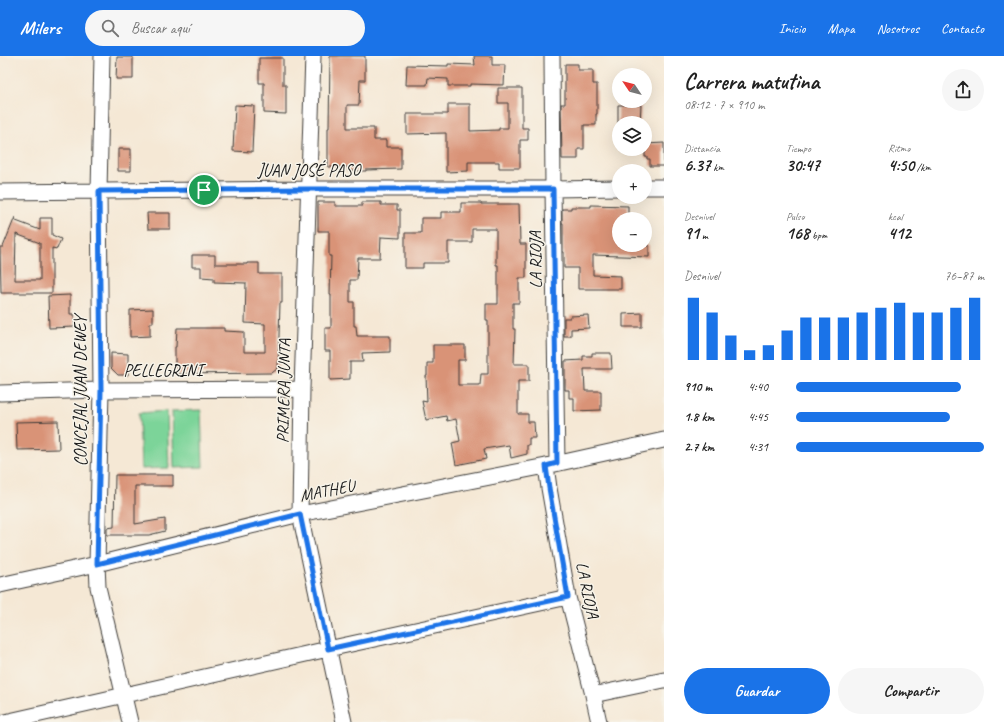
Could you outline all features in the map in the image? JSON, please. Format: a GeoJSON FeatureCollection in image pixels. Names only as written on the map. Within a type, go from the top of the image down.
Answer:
{"type":"FeatureCollection","features":[{"type":"Feature","properties":{"kind":"street","name":"CONCEJAL JUAN DEWEY"},"geometry":{"type":"LineString","coordinates":[[102,56],[99,191],[101,390],[97,564],[98,587],[130,722]]}},
{"type":"Feature","properties":{"kind":"street","name":"PRIMERA JUNTA"},"geometry":{"type":"LineString","coordinates":[[313,56],[302,389],[300,514],[344,722]]}},
{"type":"Feature","properties":{"kind":"street","name":"LA RIOJA"},"geometry":{"type":"LineString","coordinates":[[552,56],[553,189],[551,464],[549,488],[568,597],[599,722]]}},
{"type":"Feature","properties":{"kind":"street"},"geometry":{"type":"LineString","coordinates":[[652,187],[664,187]]}},
{"type":"Feature","properties":{"kind":"street","name":"JUAN JOSÉ PASO"},"geometry":{"type":"LineString","coordinates":[[0,192],[612,188]]}},
{"type":"Feature","properties":{"kind":"street","name":"PELLEGRINI"},"geometry":{"type":"LineString","coordinates":[[0,393],[101,390],[302,389]]}},
{"type":"Feature","properties":{"kind":"street","name":"MATHEU"},"geometry":{"type":"LineString","coordinates":[[0,585],[97,564],[300,514],[664,440]]}},
{"type":"Feature","properties":{"kind":"street"},"geometry":{"type":"LineString","coordinates":[[5,722],[328,649],[568,597]]}},
{"type":"Feature","properties":{"kind":"street"},"geometry":{"type":"LineString","coordinates":[[593,695],[664,680]]}},
{"type":"Feature","properties":{"kind":"green space"},"geometry":{"type":"Polygon","coordinates":[[[201,410],[203,467],[174,468],[172,411],[201,410]]]}},
{"type":"Feature","properties":{"kind":"green space"},"geometry":{"type":"Polygon","coordinates":[[[167,411],[169,468],[141,469],[139,413],[167,411]]]}},
{"type":"Feature","properties":{"kind":"building"},"geometry":{"type":"Polygon","coordinates":[[[330,56],[365,56],[365,80],[360,80],[359,105],[347,105],[347,128],[374,128],[374,140],[386,140],[386,147],[401,147],[401,169],[348,171],[348,167],[328,167],[330,56]]]}},
{"type":"Feature","properties":{"kind":"building"},"geometry":{"type":"Polygon","coordinates":[[[474,56],[492,56],[492,65],[505,65],[504,85],[470,84],[470,86],[448,86],[448,79],[428,78],[427,85],[406,85],[407,65],[475,65],[474,56]]]}},
{"type":"Feature","properties":{"kind":"building"},"geometry":{"type":"Polygon","coordinates":[[[117,57],[133,57],[133,79],[116,79],[117,57]]]}},
{"type":"Feature","properties":{"kind":"building"},"geometry":{"type":"Polygon","coordinates":[[[259,58],[283,58],[283,85],[286,85],[286,114],[264,113],[264,83],[259,83],[259,58]]]}},
{"type":"Feature","properties":{"kind":"building"},"geometry":{"type":"Polygon","coordinates":[[[565,64],[578,64],[578,70],[593,70],[593,84],[597,84],[596,125],[584,125],[584,149],[578,149],[578,159],[562,159],[561,104],[565,104],[565,64]]]}},
{"type":"Feature","properties":{"kind":"building"},"geometry":{"type":"Polygon","coordinates":[[[498,88],[522,88],[522,128],[528,128],[528,140],[520,140],[520,168],[499,168],[499,162],[468,162],[468,171],[446,172],[446,133],[407,134],[407,114],[448,114],[448,104],[470,104],[470,131],[499,130],[499,128],[508,128],[508,103],[498,103],[498,88]]]}},
{"type":"Feature","properties":{"kind":"building"},"geometry":{"type":"Polygon","coordinates":[[[235,105],[254,106],[252,152],[233,151],[235,105]]]}},
{"type":"Feature","properties":{"kind":"building"},"geometry":{"type":"Polygon","coordinates":[[[618,108],[641,108],[640,116],[618,116],[618,108]]]}},
{"type":"Feature","properties":{"kind":"building"},"geometry":{"type":"Polygon","coordinates":[[[664,143],[664,166],[652,166],[652,164],[650,164],[650,159],[645,157],[652,156],[652,144],[664,143]]]}},
{"type":"Feature","properties":{"kind":"building"},"geometry":{"type":"Polygon","coordinates":[[[118,149],[131,149],[131,171],[118,171],[118,149]]]}},
{"type":"Feature","properties":{"kind":"building"},"geometry":{"type":"Polygon","coordinates":[[[318,202],[335,202],[335,206],[362,206],[362,202],[381,202],[381,205],[397,205],[397,210],[400,210],[400,238],[381,237],[380,258],[358,258],[357,280],[350,280],[350,302],[354,302],[354,326],[356,326],[357,336],[390,336],[390,352],[362,353],[363,362],[350,362],[350,379],[330,380],[330,351],[325,351],[325,328],[331,328],[331,256],[329,256],[329,231],[318,231],[318,202]]]}},
{"type":"Feature","properties":{"kind":"building"},"geometry":{"type":"Polygon","coordinates":[[[461,203],[519,204],[520,244],[526,244],[526,278],[519,278],[519,303],[513,303],[513,329],[515,329],[514,364],[529,364],[529,381],[518,381],[518,414],[528,414],[528,422],[534,422],[535,438],[529,438],[527,454],[511,458],[509,445],[484,449],[486,459],[456,465],[452,443],[460,441],[456,419],[447,421],[446,416],[426,420],[422,401],[427,402],[427,363],[433,363],[433,345],[465,345],[465,360],[458,360],[458,385],[480,385],[481,374],[488,374],[488,320],[486,320],[486,304],[498,304],[496,229],[472,229],[472,242],[448,242],[448,263],[423,263],[423,268],[405,268],[405,233],[421,233],[421,218],[441,218],[441,212],[461,212],[461,203]]]}},
{"type":"Feature","properties":{"kind":"building"},"geometry":{"type":"Polygon","coordinates":[[[591,205],[628,206],[628,212],[612,212],[612,252],[649,252],[649,257],[593,255],[593,275],[621,276],[621,289],[578,289],[578,268],[564,268],[562,209],[571,209],[571,207],[591,207],[591,205]]]}},
{"type":"Feature","properties":{"kind":"building"},"geometry":{"type":"Polygon","coordinates":[[[147,213],[170,213],[170,229],[148,229],[147,213]]]}},
{"type":"Feature","properties":{"kind":"building"},"geometry":{"type":"Polygon","coordinates":[[[15,217],[16,221],[40,230],[40,218],[52,218],[52,235],[61,239],[57,249],[52,248],[52,293],[1,293],[0,247],[3,247],[15,217]],[[16,234],[15,280],[40,280],[40,243],[16,234]]]}},
{"type":"Feature","properties":{"kind":"building"},"geometry":{"type":"Polygon","coordinates":[[[192,255],[215,255],[215,264],[259,263],[259,274],[282,274],[282,303],[280,303],[278,368],[272,373],[175,374],[177,328],[224,328],[224,331],[244,332],[244,352],[265,352],[265,324],[245,323],[246,283],[214,282],[214,278],[201,277],[201,267],[192,267],[192,255]]]}},
{"type":"Feature","properties":{"kind":"building"},"geometry":{"type":"Polygon","coordinates":[[[70,295],[70,314],[74,314],[75,327],[49,328],[48,296],[70,295]]]}},
{"type":"Feature","properties":{"kind":"building"},"geometry":{"type":"Polygon","coordinates":[[[153,309],[153,323],[150,323],[150,336],[130,337],[130,310],[153,309]]]}},
{"type":"Feature","properties":{"kind":"building"},"geometry":{"type":"Polygon","coordinates":[[[642,313],[642,327],[623,327],[623,314],[642,313]]]}},
{"type":"Feature","properties":{"kind":"building"},"geometry":{"type":"Polygon","coordinates":[[[588,315],[589,328],[571,329],[571,336],[564,336],[564,318],[570,318],[570,316],[588,315]]]}},
{"type":"Feature","properties":{"kind":"building"},"geometry":{"type":"Polygon","coordinates":[[[111,353],[128,354],[128,375],[118,375],[111,368],[111,353]]]}},
{"type":"Feature","properties":{"kind":"building"},"geometry":{"type":"Polygon","coordinates":[[[592,353],[611,353],[612,369],[584,369],[585,391],[601,391],[601,410],[574,411],[574,398],[569,398],[569,390],[565,390],[565,361],[583,360],[583,356],[592,356],[592,353]]]}},
{"type":"Feature","properties":{"kind":"building"},"geometry":{"type":"Polygon","coordinates":[[[58,421],[59,449],[17,450],[16,422],[58,421]]]}},
{"type":"Feature","properties":{"kind":"building"},"geometry":{"type":"Polygon","coordinates":[[[115,475],[173,475],[173,486],[135,486],[135,524],[165,519],[165,531],[149,535],[107,535],[107,528],[114,527],[115,475]]]}},
{"type":"Feature","properties":{"kind":"route"},"geometry":{"type":"LineString","coordinates":[[553,189],[557,463],[546,466],[568,597],[328,649],[300,514],[97,564],[101,390],[99,191],[204,190],[553,189]]}}]}
